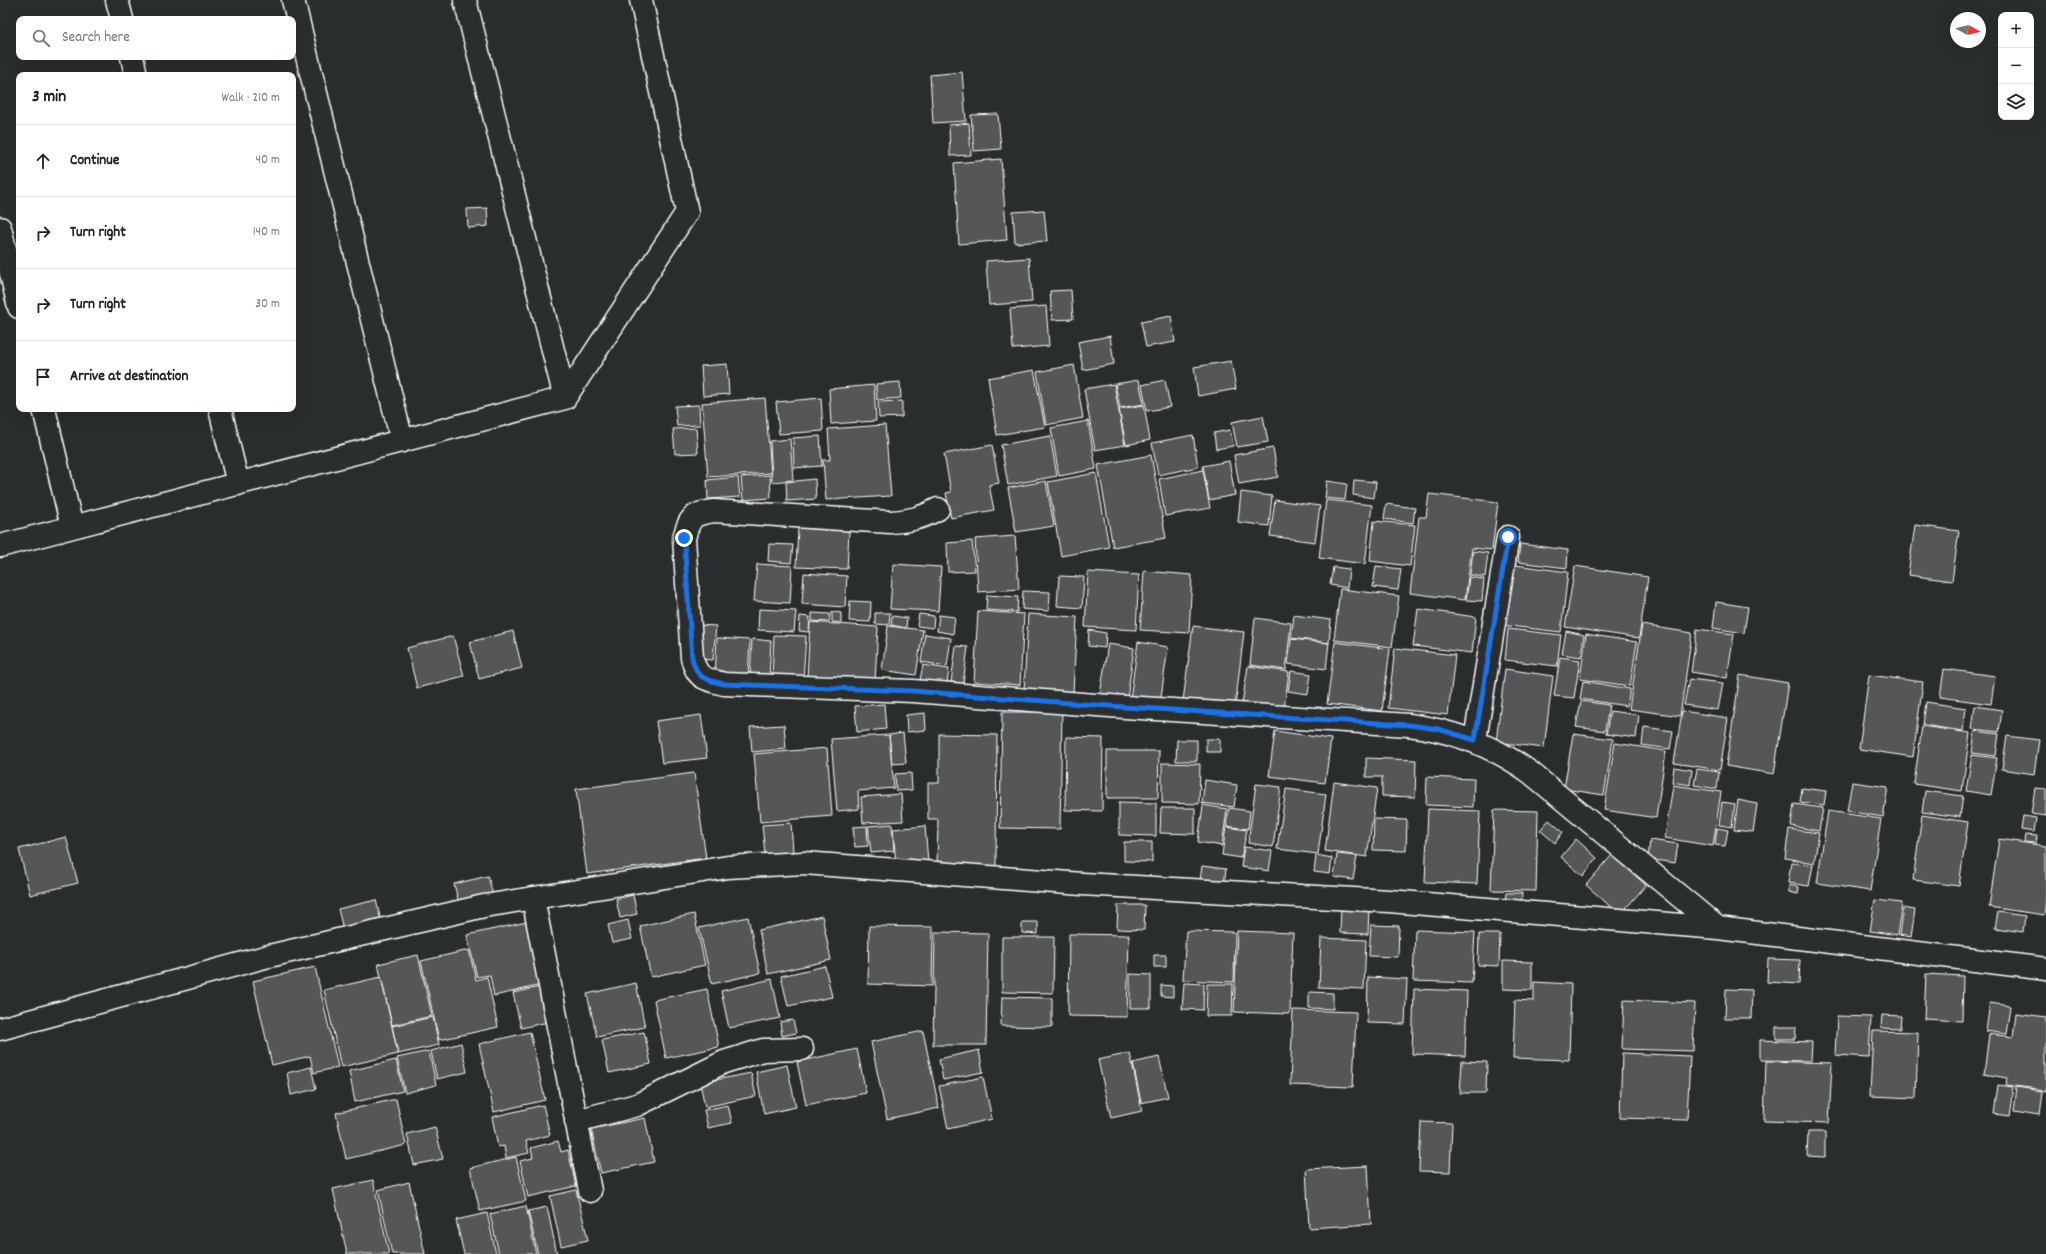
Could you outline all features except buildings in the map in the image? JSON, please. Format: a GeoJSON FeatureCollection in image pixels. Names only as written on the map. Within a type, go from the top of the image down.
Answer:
{"type":"FeatureCollection","features":[{"type":"Feature","properties":{"kind":"street"},"geometry":{"type":"LineString","coordinates":[[117,0],[121,16]]}},
{"type":"Feature","properties":{"kind":"street"},"geometry":{"type":"LineString","coordinates":[[293,0],[402,441]]}},
{"type":"Feature","properties":{"kind":"street"},"geometry":{"type":"LineString","coordinates":[[464,0],[565,398]]}},
{"type":"Feature","properties":{"kind":"street"},"geometry":{"type":"LineString","coordinates":[[0,546],[565,398],[687,212],[641,0]]}},
{"type":"Feature","properties":{"kind":"street"},"geometry":{"type":"LineString","coordinates":[[133,60],[135,72]]}},
{"type":"Feature","properties":{"kind":"street"},"geometry":{"type":"LineString","coordinates":[[0,228],[16,295]]}},
{"type":"Feature","properties":{"kind":"street"},"geometry":{"type":"LineString","coordinates":[[45,412],[72,527]]}},
{"type":"Feature","properties":{"kind":"street"},"geometry":{"type":"LineString","coordinates":[[221,412],[238,484]]}},
{"type":"Feature","properties":{"kind":"street"},"geometry":{"type":"LineString","coordinates":[[938,509],[922,517],[908,521],[890,522],[714,510],[700,513],[689,520],[684,538],[692,658],[696,671],[701,677],[724,684],[913,691],[1109,706],[1409,725],[1438,729],[1475,740],[1508,757],[1531,773],[1718,928]]}},
{"type":"Feature","properties":{"kind":"street"},"geometry":{"type":"LineString","coordinates":[[1475,740],[1508,537]]}},
{"type":"Feature","properties":{"kind":"street"},"geometry":{"type":"LineString","coordinates":[[0,1029],[265,957],[484,906],[728,867],[804,863],[1074,883],[1389,901],[1718,928],[2046,969]]}},
{"type":"Feature","properties":{"kind":"street"},"geometry":{"type":"LineString","coordinates":[[532,898],[590,1191]]}},
{"type":"Feature","properties":{"kind":"street"},"geometry":{"type":"LineString","coordinates":[[576,1121],[637,1105],[724,1062],[763,1050],[802,1048]]}},
{"type":"Feature","properties":{"kind":"route"},"geometry":{"type":"LineString","coordinates":[[684,538],[692,658],[696,671],[701,677],[708,680],[724,684],[913,691],[1109,706],[1409,725],[1438,729],[1475,740],[1508,537]]}}]}
